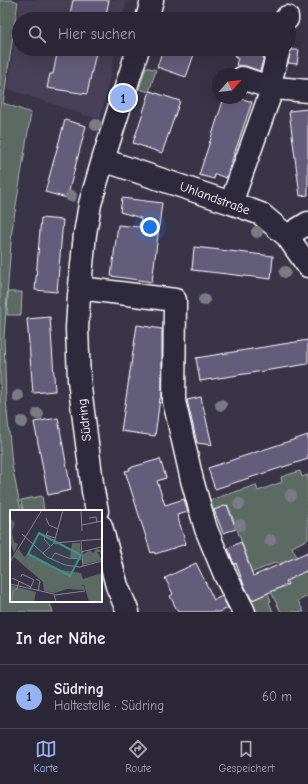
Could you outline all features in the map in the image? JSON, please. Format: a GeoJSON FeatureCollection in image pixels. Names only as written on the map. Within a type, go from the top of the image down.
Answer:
{"type":"FeatureCollection","features":[{"type":"Feature","properties":{"kind":"street"},"geometry":{"type":"LineString","coordinates":[[149,12],[152,0]]}},
{"type":"Feature","properties":{"kind":"street","name":"Südring"},"geometry":{"type":"LineString","coordinates":[[97,510],[98,484],[79,380],[77,328],[80,288],[85,234],[90,204],[136,56]]}},
{"type":"Feature","properties":{"kind":"street"},"geometry":{"type":"LineString","coordinates":[[231,203],[273,88],[278,56]]}},
{"type":"Feature","properties":{"kind":"street"},"geometry":{"type":"LineString","coordinates":[[248,80],[273,88],[308,91]]}},
{"type":"Feature","properties":{"kind":"street","name":"Uhlandstraße"},"geometry":{"type":"LineString","coordinates":[[103,160],[261,214],[287,236],[308,266]]}},
{"type":"Feature","properties":{"kind":"street"},"geometry":{"type":"LineString","coordinates":[[287,236],[308,223]]}},
{"type":"Feature","properties":{"kind":"street"},"geometry":{"type":"LineString","coordinates":[[80,288],[175,300],[173,395],[192,480],[206,528],[226,577],[244,612]]}},
{"type":"Feature","properties":{"kind":"street"},"geometry":{"type":"LineString","coordinates":[[102,528],[113,550],[117,586],[128,612]]}},
{"type":"Feature","properties":{"kind":"shaded area"},"geometry":{"type":"Polygon","coordinates":[[[17,0],[127,0],[124,12],[18,12],[20,1],[17,0]]]}},
{"type":"Feature","properties":{"kind":"shaded area"},"geometry":{"type":"Polygon","coordinates":[[[12,56],[114,56],[100,120],[8,89],[12,56]]]}},
{"type":"Feature","properties":{"kind":"green space"},"geometry":{"type":"Polygon","coordinates":[[[0,0],[13,0],[18,2],[17,12],[12,12],[12,42],[3,103],[31,113],[12,230],[4,337],[6,400],[12,465],[21,510],[10,510],[10,602],[49,602],[53,612],[0,612],[0,0]]]}},
{"type":"Feature","properties":{"kind":"green space"},"geometry":{"type":"Polygon","coordinates":[[[146,67],[156,70],[149,92],[139,89],[146,67]]]}},
{"type":"Feature","properties":{"kind":"green space"},"geometry":{"type":"Polygon","coordinates":[[[8,292],[22,292],[21,315],[7,315],[8,292]]]}},
{"type":"Feature","properties":{"kind":"green space"},"geometry":{"type":"Polygon","coordinates":[[[300,471],[302,477],[308,475],[308,539],[292,547],[304,572],[308,571],[308,596],[298,601],[304,612],[281,612],[271,592],[288,585],[277,562],[242,577],[251,601],[268,593],[271,601],[269,602],[273,612],[249,612],[227,567],[248,559],[228,505],[207,512],[204,502],[256,485],[258,491],[282,482],[281,477],[300,471]]]}},
{"type":"Feature","properties":{"kind":"green space"},"geometry":{"type":"Polygon","coordinates":[[[42,496],[44,510],[23,510],[21,500],[42,496]]]}},
{"type":"Feature","properties":{"kind":"building"},"geometry":{"type":"Polygon","coordinates":[[[73,0],[109,0],[106,12],[70,12],[73,0]]]}},
{"type":"Feature","properties":{"kind":"building"},"geometry":{"type":"Polygon","coordinates":[[[296,50],[299,50],[297,64],[288,63],[290,56],[296,56],[296,50]]]}},
{"type":"Feature","properties":{"kind":"building"},"geometry":{"type":"Polygon","coordinates":[[[57,56],[95,56],[87,94],[47,88],[50,74],[53,74],[57,56]]]}},
{"type":"Feature","properties":{"kind":"building"},"geometry":{"type":"Polygon","coordinates":[[[161,56],[194,56],[186,77],[157,67],[161,56]]]}},
{"type":"Feature","properties":{"kind":"building"},"geometry":{"type":"Polygon","coordinates":[[[235,56],[264,56],[260,71],[246,66],[236,65],[238,58],[235,58],[235,56]]]}},
{"type":"Feature","properties":{"kind":"building"},"geometry":{"type":"Polygon","coordinates":[[[150,91],[180,101],[162,153],[133,143],[150,91]]]}},
{"type":"Feature","properties":{"kind":"building"},"geometry":{"type":"Polygon","coordinates":[[[248,101],[252,102],[226,178],[215,174],[214,179],[199,175],[222,104],[248,104],[248,101]]]}},
{"type":"Feature","properties":{"kind":"building"},"geometry":{"type":"Polygon","coordinates":[[[308,109],[308,195],[300,196],[289,111],[308,109]]]}},
{"type":"Feature","properties":{"kind":"building"},"geometry":{"type":"Polygon","coordinates":[[[65,120],[86,126],[67,198],[45,192],[65,120]]]}},
{"type":"Feature","properties":{"kind":"building"},"geometry":{"type":"Polygon","coordinates":[[[122,198],[162,203],[152,282],[111,276],[118,225],[139,227],[141,218],[120,212],[122,198]]]}},
{"type":"Feature","properties":{"kind":"building"},"geometry":{"type":"Polygon","coordinates":[[[41,218],[63,220],[57,292],[35,290],[41,218]]]}},
{"type":"Feature","properties":{"kind":"building"},"geometry":{"type":"Polygon","coordinates":[[[194,247],[273,256],[271,279],[192,270],[194,247]]]}},
{"type":"Feature","properties":{"kind":"building"},"geometry":{"type":"Polygon","coordinates":[[[50,317],[55,391],[33,393],[27,319],[50,317]]]}},
{"type":"Feature","properties":{"kind":"building"},"geometry":{"type":"Polygon","coordinates":[[[137,325],[162,329],[162,398],[160,398],[155,436],[121,431],[137,325]]]}},
{"type":"Feature","properties":{"kind":"building"},"geometry":{"type":"Polygon","coordinates":[[[308,340],[308,364],[200,381],[196,358],[308,340]]]}},
{"type":"Feature","properties":{"kind":"building"},"geometry":{"type":"Polygon","coordinates":[[[201,397],[212,445],[197,443],[187,400],[201,397]]]}},
{"type":"Feature","properties":{"kind":"building"},"geometry":{"type":"Polygon","coordinates":[[[58,418],[71,490],[48,495],[34,422],[58,418]]]}},
{"type":"Feature","properties":{"kind":"building"},"geometry":{"type":"Polygon","coordinates":[[[308,435],[308,459],[215,489],[208,468],[308,435]]]}},
{"type":"Feature","properties":{"kind":"building"},"geometry":{"type":"Polygon","coordinates":[[[160,459],[166,478],[157,481],[165,505],[184,499],[188,512],[177,515],[186,544],[155,554],[154,552],[151,553],[125,471],[130,470],[129,468],[160,459]]]}},
{"type":"Feature","properties":{"kind":"building"},"geometry":{"type":"Polygon","coordinates":[[[227,505],[236,529],[223,533],[214,510],[227,505]]]}},
{"type":"Feature","properties":{"kind":"building"},"geometry":{"type":"Polygon","coordinates":[[[241,542],[253,576],[308,552],[308,570],[286,581],[288,584],[252,600],[244,585],[236,563],[234,564],[228,548],[241,542]]]}},
{"type":"Feature","properties":{"kind":"building"},"geometry":{"type":"Polygon","coordinates":[[[196,563],[214,600],[222,596],[228,608],[220,612],[178,612],[170,596],[173,594],[165,578],[196,563]]]}},
{"type":"Feature","properties":{"kind":"place","name":"Südring"},"geometry":{"type":"Point","coordinates":[123,98]}}]}
